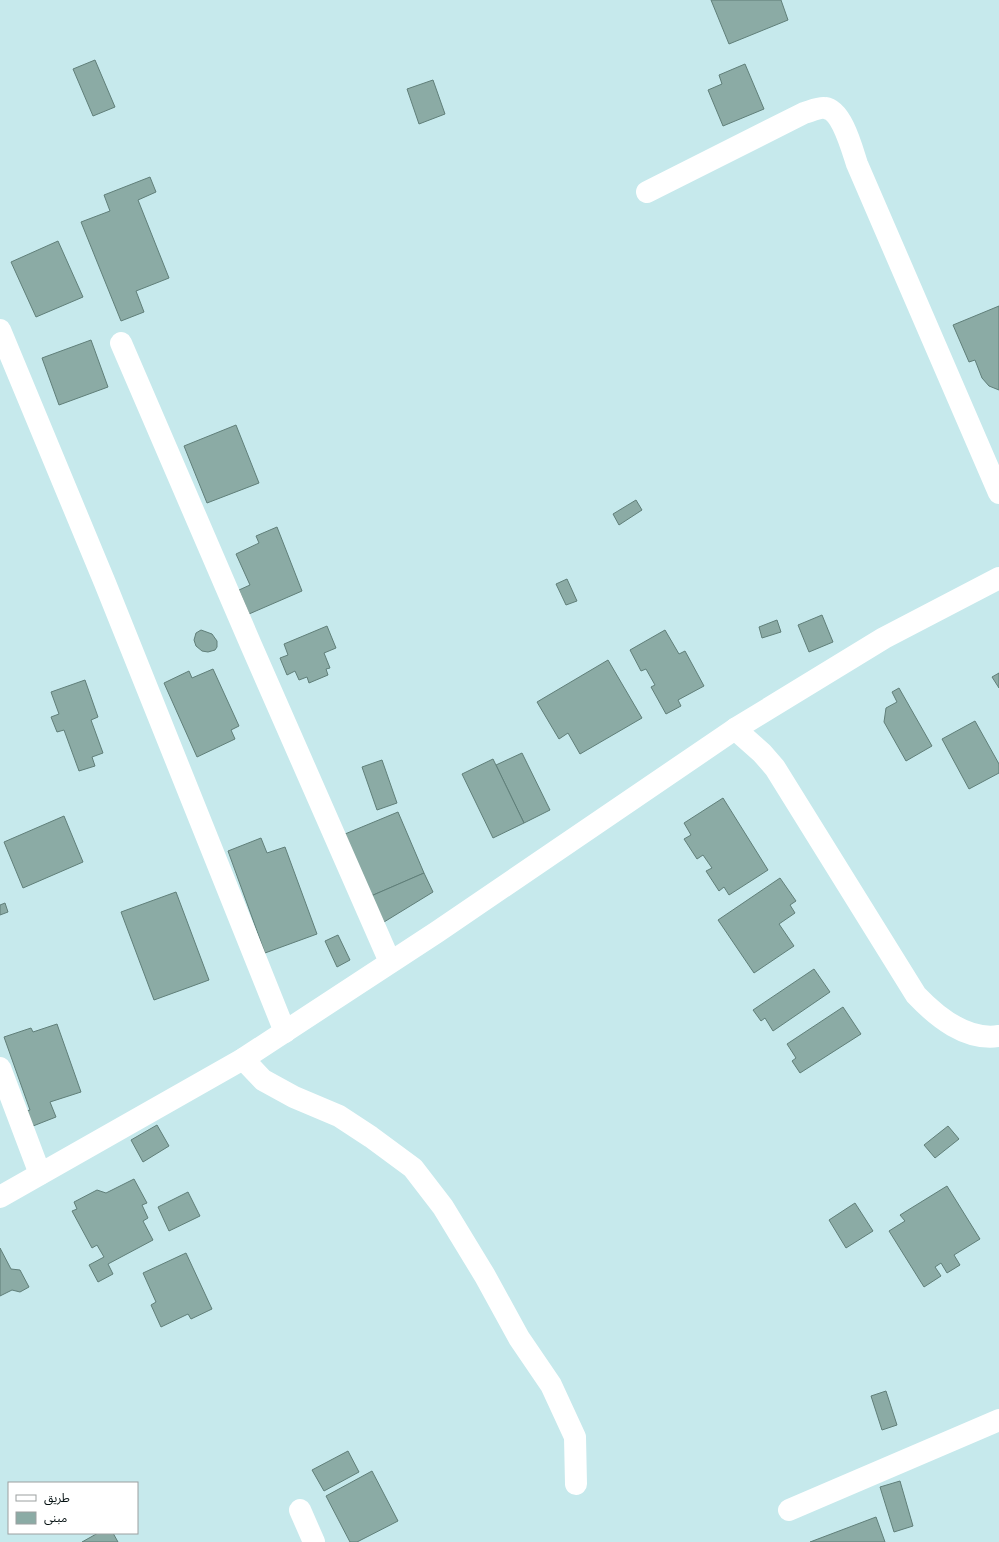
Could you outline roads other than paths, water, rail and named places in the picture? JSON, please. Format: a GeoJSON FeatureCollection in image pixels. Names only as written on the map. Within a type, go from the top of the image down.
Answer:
{"type":"FeatureCollection","features":[{"type":"Feature","properties":{"kind":"street"},"geometry":{"type":"LineString","coordinates":[[647,192],[804,113],[820,108],[830,109],[839,118],[846,132],[857,164],[999,493]]}},
{"type":"Feature","properties":{"kind":"street"},"geometry":{"type":"LineString","coordinates":[[0,330],[105,583],[285,1032]]}},
{"type":"Feature","properties":{"kind":"street"},"geometry":{"type":"LineString","coordinates":[[121,343],[390,962]]}},
{"type":"Feature","properties":{"kind":"street"},"geometry":{"type":"LineString","coordinates":[[0,1197],[243,1059],[390,962],[735,729],[884,638],[999,578]]}},
{"type":"Feature","properties":{"kind":"street"},"geometry":{"type":"LineString","coordinates":[[735,729],[762,753],[774,768],[916,995],[929,1009],[946,1022],[968,1032],[992,1037],[999,1036]]}},
{"type":"Feature","properties":{"kind":"street"},"geometry":{"type":"LineString","coordinates":[[243,1059],[263,1080],[294,1097],[339,1116],[371,1137],[413,1168],[443,1207],[485,1276],[519,1338],[551,1385],[575,1437],[576,1484]]}},
{"type":"Feature","properties":{"kind":"street"},"geometry":{"type":"LineString","coordinates":[[0,1068],[40,1174]]}},
{"type":"Feature","properties":{"kind":"street"},"geometry":{"type":"LineString","coordinates":[[789,1510],[999,1420]]}},
{"type":"Feature","properties":{"kind":"street"},"geometry":{"type":"LineString","coordinates":[[300,1510],[314,1542]]}}]}
